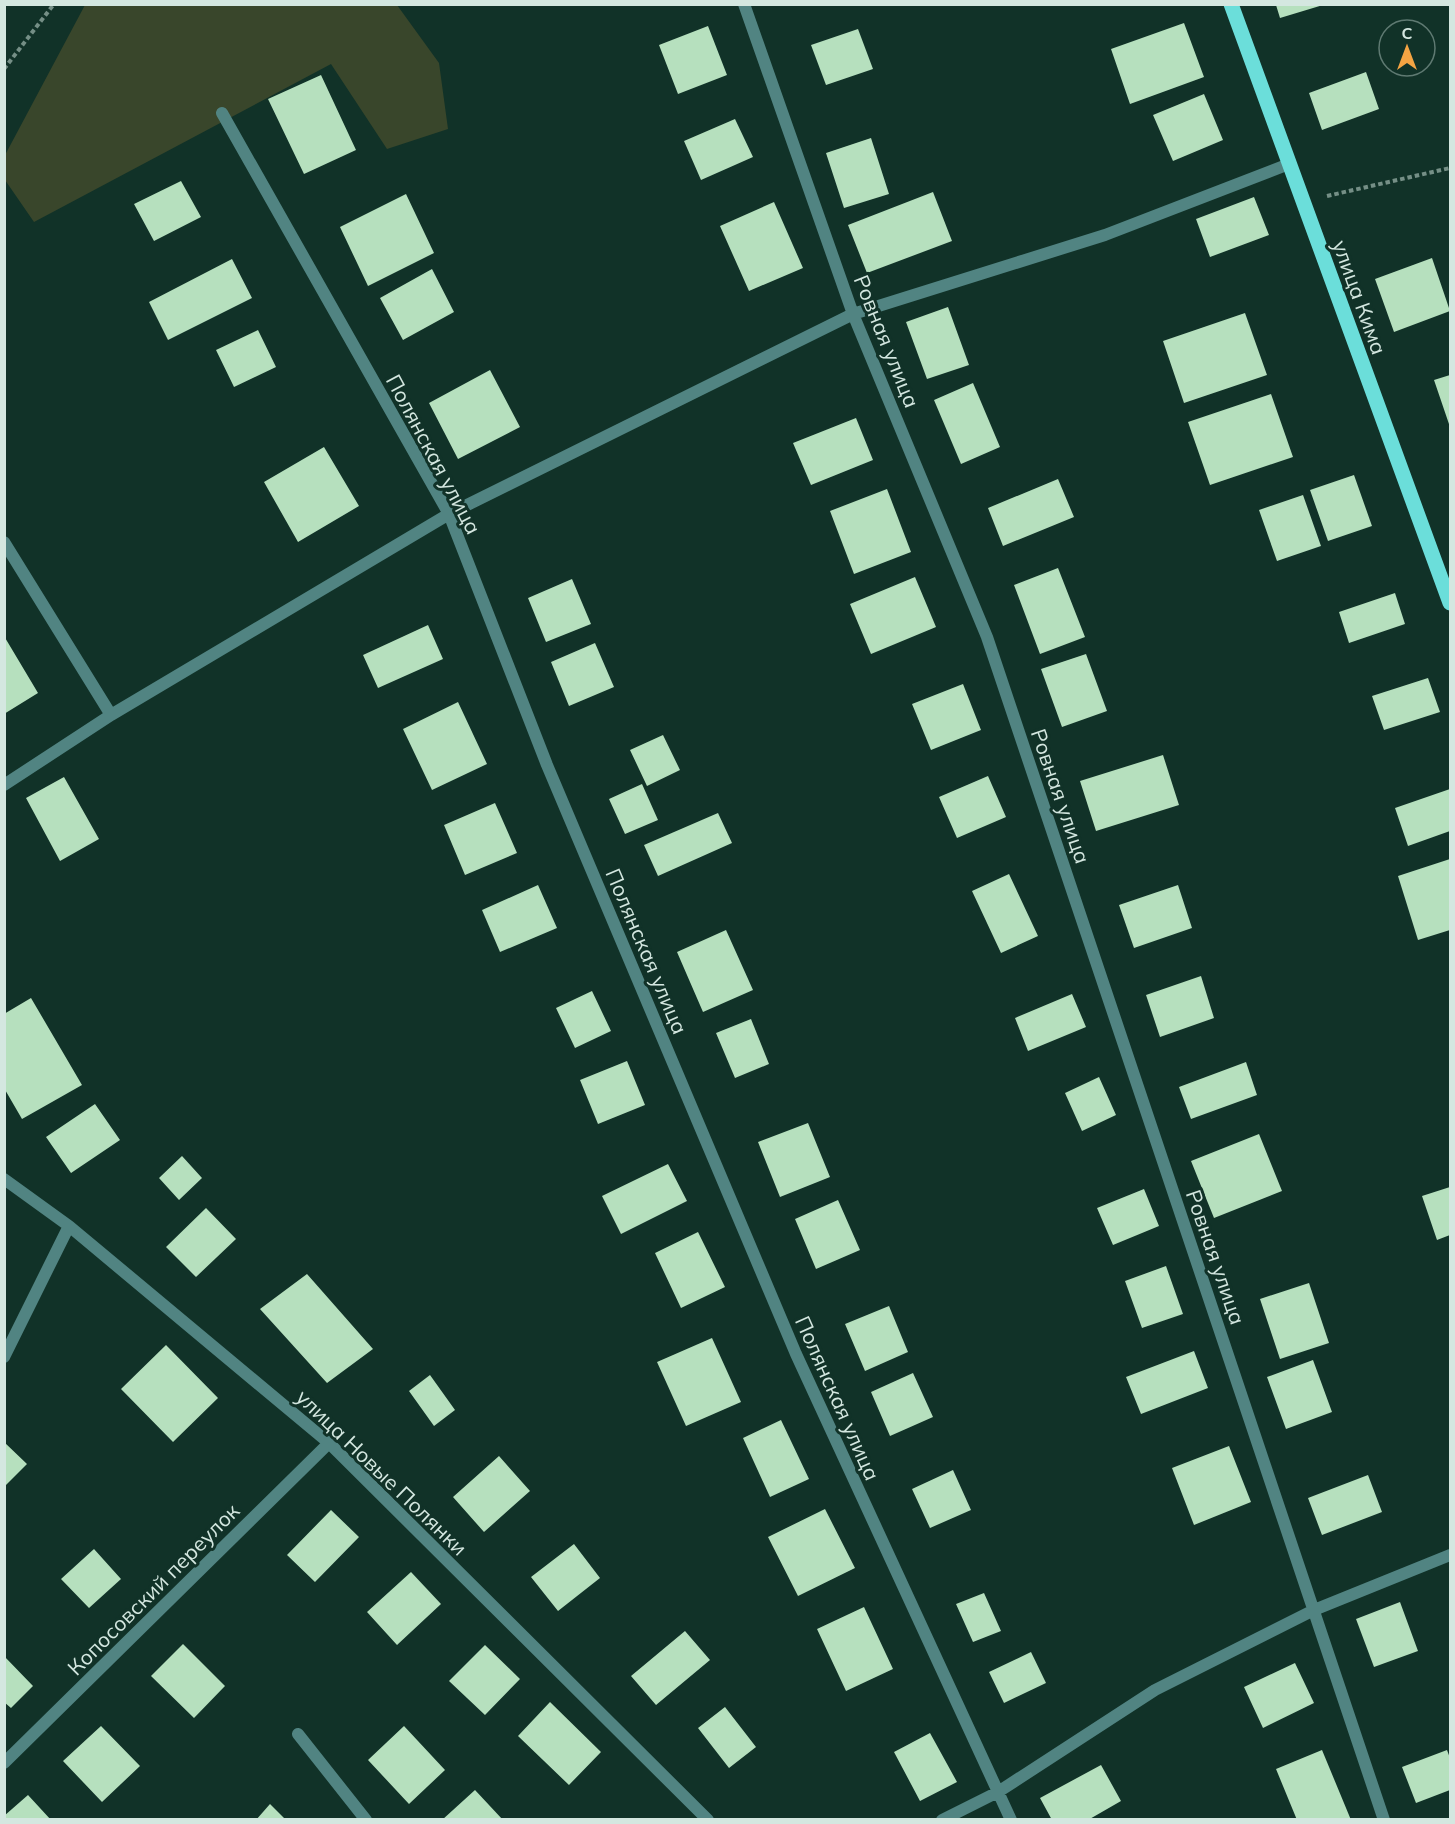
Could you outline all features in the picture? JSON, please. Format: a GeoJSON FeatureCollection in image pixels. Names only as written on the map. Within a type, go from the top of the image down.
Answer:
{"type":"FeatureCollection","features":[{"type":"Feature","properties":{"kind":"main road","name":"улица Кима"},"geometry":{"type":"LineString","coordinates":[[1231,4],[1450,603]]}},
{"type":"Feature","properties":{"kind":"street","name":"Ровная улица"},"geometry":{"type":"LineString","coordinates":[[744,4],[853,314],[987,637],[1384,1820]]}},
{"type":"Feature","properties":{"kind":"street","name":"Полянская улица"},"geometry":{"type":"LineString","coordinates":[[222,113],[449,514],[547,765],[796,1354],[1011,1820]]}},
{"type":"Feature","properties":{"kind":"street"},"geometry":{"type":"LineString","coordinates":[[4,785],[111,715],[449,514],[853,314],[1105,235],[1289,164]]}},
{"type":"Feature","properties":{"kind":"street"},"geometry":{"type":"LineString","coordinates":[[4,542],[111,715]]}},
{"type":"Feature","properties":{"kind":"street","name":"улица Новые Полянки"},"geometry":{"type":"LineString","coordinates":[[4,1179],[69,1226],[329,1443],[708,1820]]}},
{"type":"Feature","properties":{"kind":"street"},"geometry":{"type":"LineString","coordinates":[[4,1357],[69,1226]]}},
{"type":"Feature","properties":{"kind":"street","name":"Копосовский переулок"},"geometry":{"type":"LineString","coordinates":[[4,1763],[329,1443]]}},
{"type":"Feature","properties":{"kind":"street"},"geometry":{"type":"LineString","coordinates":[[942,1820],[998,1792],[1155,1690],[1314,1610],[1450,1555]]}},
{"type":"Feature","properties":{"kind":"street"},"geometry":{"type":"LineString","coordinates":[[298,1734],[366,1820]]}},
{"type":"Feature","properties":{"kind":"path"},"geometry":{"type":"LineString","coordinates":[[4,69],[54,4]]}},
{"type":"Feature","properties":{"kind":"path"},"geometry":{"type":"LineString","coordinates":[[1303,201],[1450,168]]}},
{"type":"Feature","properties":{"kind":"green space"},"geometry":{"type":"Polygon","coordinates":[[[85,5],[397,5],[439,63],[448,129],[387,149],[331,64],[34,222],[5,180],[4,157],[85,5]]]}},
{"type":"Feature","properties":{"kind":"building"},"geometry":{"type":"Polygon","coordinates":[[[1276,5],[1323,5],[1280,18],[1276,5]]]}},
{"type":"Feature","properties":{"kind":"building"},"geometry":{"type":"Polygon","coordinates":[[[1184,23],[1204,77],[1130,104],[1111,49],[1184,23]]]}},
{"type":"Feature","properties":{"kind":"building"},"geometry":{"type":"Polygon","coordinates":[[[708,26],[727,75],[678,94],[659,45],[708,26]]]}},
{"type":"Feature","properties":{"kind":"building"},"geometry":{"type":"Polygon","coordinates":[[[858,29],[873,69],[826,85],[811,45],[858,29]]]}},
{"type":"Feature","properties":{"kind":"building"},"geometry":{"type":"Polygon","coordinates":[[[1366,72],[1379,109],[1322,130],[1309,93],[1366,72]]]}},
{"type":"Feature","properties":{"kind":"building"},"geometry":{"type":"Polygon","coordinates":[[[321,75],[356,150],[304,174],[268,99],[321,75]]]}},
{"type":"Feature","properties":{"kind":"building"},"geometry":{"type":"Polygon","coordinates":[[[1204,94],[1223,140],[1173,161],[1153,115],[1204,94]]]}},
{"type":"Feature","properties":{"kind":"building"},"geometry":{"type":"Polygon","coordinates":[[[735,119],[753,157],[701,180],[684,141],[735,119]]]}},
{"type":"Feature","properties":{"kind":"building"},"geometry":{"type":"Polygon","coordinates":[[[871,138],[889,194],[844,208],[826,153],[871,138]]]}},
{"type":"Feature","properties":{"kind":"building"},"geometry":{"type":"Polygon","coordinates":[[[181,181],[201,217],[154,241],[134,204],[181,181]]]}},
{"type":"Feature","properties":{"kind":"building"},"geometry":{"type":"Polygon","coordinates":[[[933,192],[952,241],[867,273],[848,225],[933,192]]]}},
{"type":"Feature","properties":{"kind":"building"},"geometry":{"type":"Polygon","coordinates":[[[406,194],[434,253],[368,286],[340,227],[406,194]]]}},
{"type":"Feature","properties":{"kind":"building"},"geometry":{"type":"Polygon","coordinates":[[[1254,197],[1269,235],[1210,257],[1196,219],[1254,197]]]}},
{"type":"Feature","properties":{"kind":"building"},"geometry":{"type":"Polygon","coordinates":[[[774,202],[803,268],[749,291],[720,226],[774,202]]]}},
{"type":"Feature","properties":{"kind":"building"},"geometry":{"type":"Polygon","coordinates":[[[1432,258],[1450,311],[1394,332],[1375,279],[1432,258]]]}},
{"type":"Feature","properties":{"kind":"building"},"geometry":{"type":"Polygon","coordinates":[[[232,259],[252,298],[168,340],[149,302],[232,259]]]}},
{"type":"Feature","properties":{"kind":"building"},"geometry":{"type":"Polygon","coordinates":[[[432,269],[454,312],[403,340],[380,298],[432,269]]]}},
{"type":"Feature","properties":{"kind":"building"},"geometry":{"type":"Polygon","coordinates":[[[948,307],[969,365],[927,379],[906,322],[948,307]]]}},
{"type":"Feature","properties":{"kind":"building"},"geometry":{"type":"Polygon","coordinates":[[[1245,313],[1267,375],[1184,403],[1163,341],[1245,313]]]}},
{"type":"Feature","properties":{"kind":"building"},"geometry":{"type":"Polygon","coordinates":[[[258,330],[276,367],[234,387],[216,350],[258,330]]]}},
{"type":"Feature","properties":{"kind":"building"},"geometry":{"type":"Polygon","coordinates":[[[490,370],[520,427],[458,459],[429,403],[490,370]]]}},
{"type":"Feature","properties":{"kind":"building"},"geometry":{"type":"Polygon","coordinates":[[[1450,375],[1450,427],[1434,380],[1450,375]]]}},
{"type":"Feature","properties":{"kind":"building"},"geometry":{"type":"Polygon","coordinates":[[[973,383],[1000,447],[961,464],[934,400],[973,383]]]}},
{"type":"Feature","properties":{"kind":"building"},"geometry":{"type":"Polygon","coordinates":[[[1271,394],[1293,457],[1210,485],[1188,422],[1271,394]]]}},
{"type":"Feature","properties":{"kind":"building"},"geometry":{"type":"Polygon","coordinates":[[[856,418],[873,460],[811,485],[793,443],[856,418]]]}},
{"type":"Feature","properties":{"kind":"building"},"geometry":{"type":"Polygon","coordinates":[[[324,447],[359,506],[298,542],[264,482],[324,447]]]}},
{"type":"Feature","properties":{"kind":"building"},"geometry":{"type":"Polygon","coordinates":[[[1354,475],[1372,526],[1328,541],[1310,490],[1354,475]]]}},
{"type":"Feature","properties":{"kind":"building"},"geometry":{"type":"Polygon","coordinates":[[[1058,479],[1074,517],[1003,546],[988,508],[1058,479]]]}},
{"type":"Feature","properties":{"kind":"building"},"geometry":{"type":"Polygon","coordinates":[[[887,489],[911,552],[854,574],[830,511],[887,489]]]}},
{"type":"Feature","properties":{"kind":"building"},"geometry":{"type":"Polygon","coordinates":[[[1303,495],[1321,546],[1277,561],[1259,510],[1303,495]]]}},
{"type":"Feature","properties":{"kind":"building"},"geometry":{"type":"Polygon","coordinates":[[[1058,568],[1085,637],[1040,654],[1014,585],[1058,568]]]}},
{"type":"Feature","properties":{"kind":"building"},"geometry":{"type":"Polygon","coordinates":[[[915,577],[936,627],[871,654],[850,604],[915,577]]]}},
{"type":"Feature","properties":{"kind":"building"},"geometry":{"type":"Polygon","coordinates":[[[572,579],[591,624],[546,642],[528,598],[572,579]]]}},
{"type":"Feature","properties":{"kind":"building"},"geometry":{"type":"Polygon","coordinates":[[[1395,593],[1405,624],[1349,643],[1339,612],[1395,593]]]}},
{"type":"Feature","properties":{"kind":"building"},"geometry":{"type":"Polygon","coordinates":[[[428,625],[443,659],[378,688],[363,655],[428,625]]]}},
{"type":"Feature","properties":{"kind":"building"},"geometry":{"type":"Polygon","coordinates":[[[4,636],[38,693],[4,714],[4,636]]]}},
{"type":"Feature","properties":{"kind":"building"},"geometry":{"type":"Polygon","coordinates":[[[595,643],[614,687],[569,706],[551,662],[595,643]]]}},
{"type":"Feature","properties":{"kind":"building"},"geometry":{"type":"Polygon","coordinates":[[[1086,654],[1107,711],[1062,727],[1041,669],[1086,654]]]}},
{"type":"Feature","properties":{"kind":"building"},"geometry":{"type":"Polygon","coordinates":[[[1428,678],[1440,712],[1384,730],[1372,696],[1428,678]]]}},
{"type":"Feature","properties":{"kind":"building"},"geometry":{"type":"Polygon","coordinates":[[[963,684],[981,730],[931,750],[912,704],[963,684]]]}},
{"type":"Feature","properties":{"kind":"building"},"geometry":{"type":"Polygon","coordinates":[[[458,702],[487,764],[432,790],[403,729],[458,702]]]}},
{"type":"Feature","properties":{"kind":"building"},"geometry":{"type":"Polygon","coordinates":[[[663,735],[680,770],[647,786],[630,750],[663,735]]]}},
{"type":"Feature","properties":{"kind":"building"},"geometry":{"type":"Polygon","coordinates":[[[1163,755],[1179,805],[1096,831],[1080,781],[1163,755]]]}},
{"type":"Feature","properties":{"kind":"building"},"geometry":{"type":"Polygon","coordinates":[[[988,776],[1006,817],[957,838],[939,797],[988,776]]]}},
{"type":"Feature","properties":{"kind":"building"},"geometry":{"type":"Polygon","coordinates":[[[64,777],[99,839],[60,861],[26,798],[64,777]]]}},
{"type":"Feature","properties":{"kind":"building"},"geometry":{"type":"Polygon","coordinates":[[[642,784],[658,820],[625,834],[609,799],[642,784]]]}},
{"type":"Feature","properties":{"kind":"building"},"geometry":{"type":"Polygon","coordinates":[[[1450,789],[1450,831],[1408,846],[1395,808],[1450,789]]]}},
{"type":"Feature","properties":{"kind":"building"},"geometry":{"type":"Polygon","coordinates":[[[495,803],[517,853],[465,875],[444,825],[495,803]]]}},
{"type":"Feature","properties":{"kind":"building"},"geometry":{"type":"Polygon","coordinates":[[[718,813],[732,843],[658,876],[644,845],[718,813]]]}},
{"type":"Feature","properties":{"kind":"building"},"geometry":{"type":"Polygon","coordinates":[[[1450,859],[1450,930],[1418,940],[1398,876],[1450,859]]]}},
{"type":"Feature","properties":{"kind":"building"},"geometry":{"type":"Polygon","coordinates":[[[1009,874],[1038,936],[1001,953],[972,891],[1009,874]]]}},
{"type":"Feature","properties":{"kind":"building"},"geometry":{"type":"Polygon","coordinates":[[[538,885],[557,928],[500,952],[482,910],[538,885]]]}},
{"type":"Feature","properties":{"kind":"building"},"geometry":{"type":"Polygon","coordinates":[[[1178,885],[1192,928],[1134,948],[1119,905],[1178,885]]]}},
{"type":"Feature","properties":{"kind":"building"},"geometry":{"type":"Polygon","coordinates":[[[726,930],[753,990],[703,1012],[677,952],[726,930]]]}},
{"type":"Feature","properties":{"kind":"building"},"geometry":{"type":"Polygon","coordinates":[[[1201,976],[1214,1018],[1160,1037],[1146,995],[1201,976]]]}},
{"type":"Feature","properties":{"kind":"building"},"geometry":{"type":"Polygon","coordinates":[[[592,991],[611,1031],[575,1048],[556,1008],[592,991]]]}},
{"type":"Feature","properties":{"kind":"building"},"geometry":{"type":"Polygon","coordinates":[[[1072,994],[1086,1027],[1028,1051],[1015,1018],[1072,994]]]}},
{"type":"Feature","properties":{"kind":"building"},"geometry":{"type":"Polygon","coordinates":[[[31,998],[82,1085],[22,1119],[4,1088],[4,1014],[31,998]]]}},
{"type":"Feature","properties":{"kind":"building"},"geometry":{"type":"Polygon","coordinates":[[[751,1019],[769,1064],[735,1078],[716,1033],[751,1019]]]}},
{"type":"Feature","properties":{"kind":"building"},"geometry":{"type":"Polygon","coordinates":[[[627,1061],[645,1105],[598,1124],[580,1080],[627,1061]]]}},
{"type":"Feature","properties":{"kind":"building"},"geometry":{"type":"Polygon","coordinates":[[[1246,1062],[1257,1095],[1191,1119],[1179,1087],[1246,1062]]]}},
{"type":"Feature","properties":{"kind":"building"},"geometry":{"type":"Polygon","coordinates":[[[1099,1077],[1116,1115],[1082,1131],[1065,1093],[1099,1077]]]}},
{"type":"Feature","properties":{"kind":"building"},"geometry":{"type":"Polygon","coordinates":[[[95,1104],[120,1140],[71,1173],[46,1137],[95,1104]]]}},
{"type":"Feature","properties":{"kind":"building"},"geometry":{"type":"Polygon","coordinates":[[[808,1123],[830,1177],[780,1197],[758,1142],[808,1123]]]}},
{"type":"Feature","properties":{"kind":"building"},"geometry":{"type":"Polygon","coordinates":[[[1259,1134],[1282,1191],[1214,1218],[1191,1161],[1259,1134]]]}},
{"type":"Feature","properties":{"kind":"building"},"geometry":{"type":"Polygon","coordinates":[[[182,1156],[202,1178],[179,1200],[159,1178],[182,1156]]]}},
{"type":"Feature","properties":{"kind":"building"},"geometry":{"type":"Polygon","coordinates":[[[668,1164],[687,1201],[621,1234],[602,1196],[668,1164]]]}},
{"type":"Feature","properties":{"kind":"building"},"geometry":{"type":"Polygon","coordinates":[[[1450,1187],[1450,1235],[1437,1240],[1422,1196],[1450,1187]]]}},
{"type":"Feature","properties":{"kind":"building"},"geometry":{"type":"Polygon","coordinates":[[[1144,1189],[1159,1226],[1113,1245],[1097,1208],[1144,1189]]]}},
{"type":"Feature","properties":{"kind":"building"},"geometry":{"type":"Polygon","coordinates":[[[838,1200],[860,1250],[816,1269],[795,1219],[838,1200]]]}},
{"type":"Feature","properties":{"kind":"building"},"geometry":{"type":"Polygon","coordinates":[[[206,1208],[236,1239],[196,1277],[166,1247],[206,1208]]]}},
{"type":"Feature","properties":{"kind":"building"},"geometry":{"type":"Polygon","coordinates":[[[698,1232],[725,1287],[681,1308],[655,1253],[698,1232]]]}},
{"type":"Feature","properties":{"kind":"building"},"geometry":{"type":"Polygon","coordinates":[[[1166,1266],[1183,1314],[1142,1328],[1125,1281],[1166,1266]]]}},
{"type":"Feature","properties":{"kind":"building"},"geometry":{"type":"Polygon","coordinates":[[[307,1274],[373,1349],[327,1383],[260,1309],[307,1274]]]}},
{"type":"Feature","properties":{"kind":"building"},"geometry":{"type":"Polygon","coordinates":[[[1309,1283],[1329,1343],[1280,1359],[1260,1299],[1309,1283]]]}},
{"type":"Feature","properties":{"kind":"building"},"geometry":{"type":"Polygon","coordinates":[[[889,1306],[908,1352],[865,1371],[845,1324],[889,1306]]]}},
{"type":"Feature","properties":{"kind":"building"},"geometry":{"type":"Polygon","coordinates":[[[712,1338],[741,1402],[686,1426],[657,1362],[712,1338]]]}},
{"type":"Feature","properties":{"kind":"building"},"geometry":{"type":"Polygon","coordinates":[[[166,1345],[218,1398],[173,1442],[121,1389],[166,1345]]]}},
{"type":"Feature","properties":{"kind":"building"},"geometry":{"type":"Polygon","coordinates":[[[1194,1351],[1208,1388],[1141,1414],[1126,1377],[1194,1351]]]}},
{"type":"Feature","properties":{"kind":"building"},"geometry":{"type":"Polygon","coordinates":[[[1313,1360],[1332,1412],[1286,1429],[1267,1377],[1313,1360]]]}},
{"type":"Feature","properties":{"kind":"building"},"geometry":{"type":"Polygon","coordinates":[[[913,1373],[933,1417],[890,1436],[871,1392],[913,1373]]]}},
{"type":"Feature","properties":{"kind":"building"},"geometry":{"type":"Polygon","coordinates":[[[430,1375],[455,1410],[434,1426],[409,1391],[430,1375]]]}},
{"type":"Feature","properties":{"kind":"building"},"geometry":{"type":"Polygon","coordinates":[[[781,1420],[809,1479],[770,1497],[743,1438],[781,1420]]]}},
{"type":"Feature","properties":{"kind":"building"},"geometry":{"type":"Polygon","coordinates":[[[4,1442],[27,1464],[4,1487],[4,1442]]]}},
{"type":"Feature","properties":{"kind":"building"},"geometry":{"type":"Polygon","coordinates":[[[1229,1446],[1251,1502],[1194,1525],[1172,1468],[1229,1446]]]}},
{"type":"Feature","properties":{"kind":"building"},"geometry":{"type":"Polygon","coordinates":[[[499,1456],[530,1491],[484,1532],[453,1497],[499,1456]]]}},
{"type":"Feature","properties":{"kind":"building"},"geometry":{"type":"Polygon","coordinates":[[[953,1470],[971,1510],[930,1528],[912,1489],[953,1470]]]}},
{"type":"Feature","properties":{"kind":"building"},"geometry":{"type":"Polygon","coordinates":[[[1368,1475],[1382,1512],[1322,1535],[1308,1498],[1368,1475]]]}},
{"type":"Feature","properties":{"kind":"building"},"geometry":{"type":"Polygon","coordinates":[[[825,1509],[855,1568],[798,1596],[768,1537],[825,1509]]]}},
{"type":"Feature","properties":{"kind":"building"},"geometry":{"type":"Polygon","coordinates":[[[331,1510],[359,1537],[315,1582],[287,1555],[331,1510]]]}},
{"type":"Feature","properties":{"kind":"building"},"geometry":{"type":"Polygon","coordinates":[[[574,1544],[600,1578],[558,1611],[531,1577],[574,1544]]]}},
{"type":"Feature","properties":{"kind":"building"},"geometry":{"type":"Polygon","coordinates":[[[94,1549],[121,1579],[89,1608],[61,1579],[94,1549]]]}},
{"type":"Feature","properties":{"kind":"building"},"geometry":{"type":"Polygon","coordinates":[[[411,1572],[441,1604],[397,1645],[367,1612],[411,1572]]]}},
{"type":"Feature","properties":{"kind":"building"},"geometry":{"type":"Polygon","coordinates":[[[984,1593],[1001,1631],[973,1642],[956,1604],[984,1593]]]}},
{"type":"Feature","properties":{"kind":"building"},"geometry":{"type":"Polygon","coordinates":[[[1400,1602],[1418,1651],[1374,1667],[1356,1619],[1400,1602]]]}},
{"type":"Feature","properties":{"kind":"building"},"geometry":{"type":"Polygon","coordinates":[[[864,1607],[893,1669],[846,1691],[817,1629],[864,1607]]]}},
{"type":"Feature","properties":{"kind":"building"},"geometry":{"type":"Polygon","coordinates":[[[685,1631],[710,1660],[656,1705],[631,1676],[685,1631]]]}},
{"type":"Feature","properties":{"kind":"building"},"geometry":{"type":"Polygon","coordinates":[[[183,1644],[225,1686],[194,1718],[151,1676],[183,1644]]]}},
{"type":"Feature","properties":{"kind":"building"},"geometry":{"type":"Polygon","coordinates":[[[485,1645],[520,1679],[485,1715],[449,1681],[485,1645]]]}},
{"type":"Feature","properties":{"kind":"building"},"geometry":{"type":"Polygon","coordinates":[[[1031,1652],[1046,1683],[1004,1703],[989,1672],[1031,1652]]]}},
{"type":"Feature","properties":{"kind":"building"},"geometry":{"type":"Polygon","coordinates":[[[4,1656],[33,1686],[11,1708],[4,1702],[4,1656]]]}},
{"type":"Feature","properties":{"kind":"building"},"geometry":{"type":"Polygon","coordinates":[[[1295,1663],[1314,1703],[1263,1728],[1244,1687],[1295,1663]]]}},
{"type":"Feature","properties":{"kind":"building"},"geometry":{"type":"Polygon","coordinates":[[[550,1702],[601,1752],[569,1785],[518,1736],[550,1702]]]}},
{"type":"Feature","properties":{"kind":"building"},"geometry":{"type":"Polygon","coordinates":[[[725,1707],[756,1747],[729,1768],[698,1728],[725,1707]]]}},
{"type":"Feature","properties":{"kind":"building"},"geometry":{"type":"Polygon","coordinates":[[[101,1726],[140,1766],[102,1802],[63,1761],[101,1726]]]}},
{"type":"Feature","properties":{"kind":"building"},"geometry":{"type":"Polygon","coordinates":[[[404,1726],[445,1770],[409,1804],[368,1760],[404,1726]]]}},
{"type":"Feature","properties":{"kind":"building"},"geometry":{"type":"Polygon","coordinates":[[[930,1733],[957,1782],[920,1801],[894,1752],[930,1733]]]}},
{"type":"Feature","properties":{"kind":"building"},"geometry":{"type":"Polygon","coordinates":[[[1322,1750],[1351,1820],[1297,1820],[1276,1769],[1322,1750]]]}},
{"type":"Feature","properties":{"kind":"building"},"geometry":{"type":"Polygon","coordinates":[[[1447,1750],[1450,1758],[1450,1790],[1416,1803],[1402,1767],[1447,1750]]]}},
{"type":"Feature","properties":{"kind":"building"},"geometry":{"type":"Polygon","coordinates":[[[1101,1765],[1121,1801],[1088,1820],[1052,1820],[1040,1798],[1101,1765]]]}},
{"type":"Feature","properties":{"kind":"building"},"geometry":{"type":"Polygon","coordinates":[[[475,1790],[503,1820],[442,1820],[475,1790]]]}},
{"type":"Feature","properties":{"kind":"building"},"geometry":{"type":"Polygon","coordinates":[[[28,1795],[51,1820],[4,1820],[4,1816],[28,1795]]]}},
{"type":"Feature","properties":{"kind":"building"},"geometry":{"type":"Polygon","coordinates":[[[270,1804],[286,1820],[256,1820],[270,1804]]]}}]}
